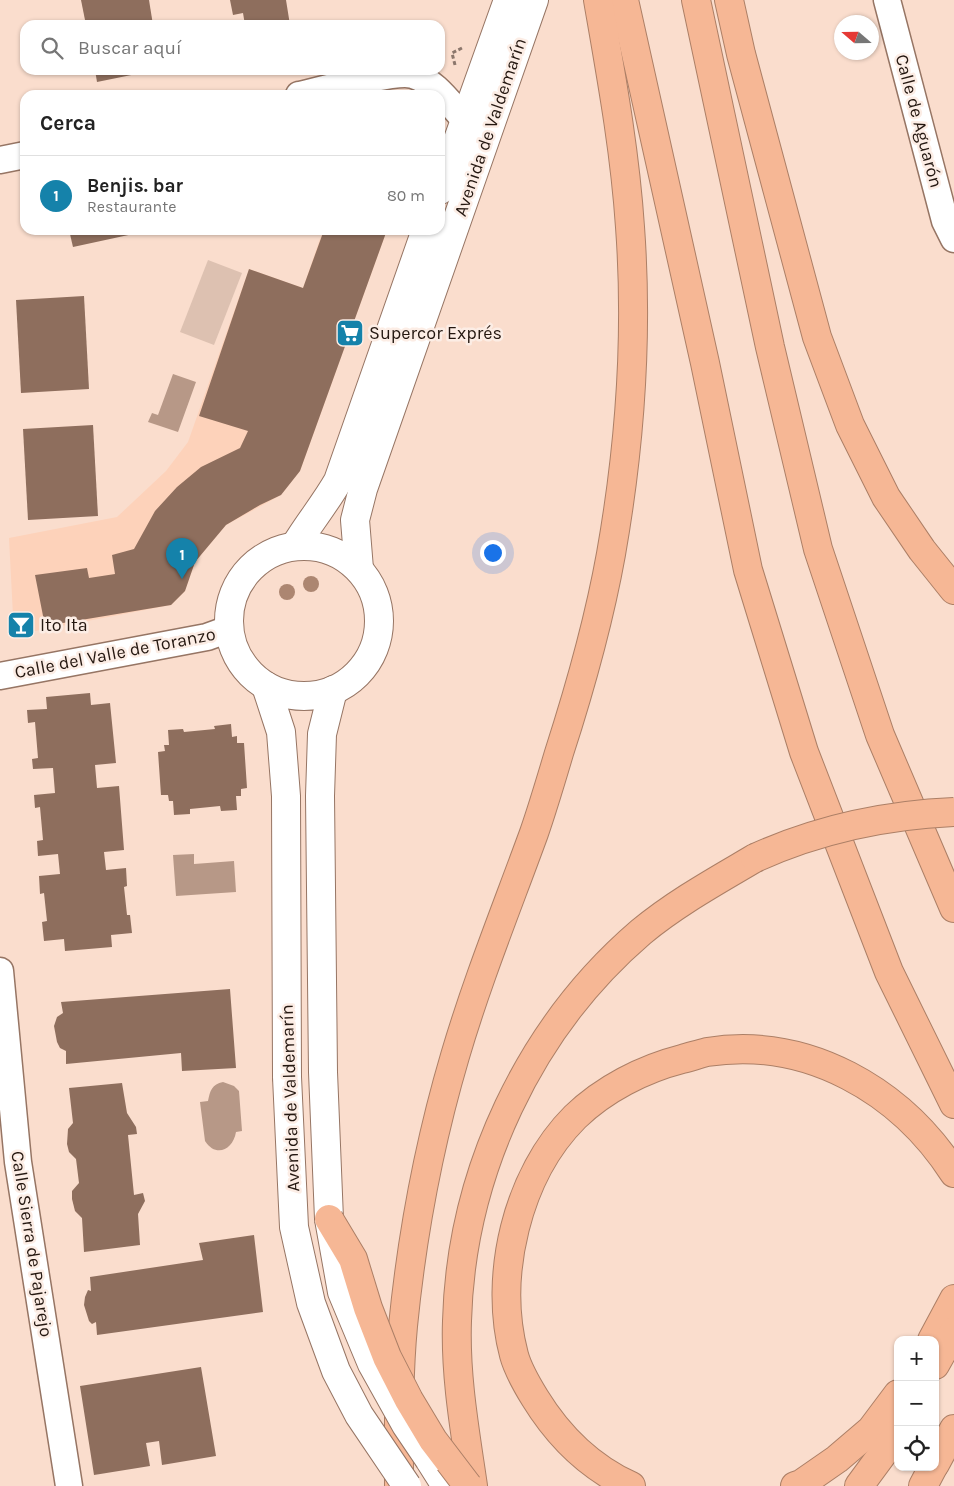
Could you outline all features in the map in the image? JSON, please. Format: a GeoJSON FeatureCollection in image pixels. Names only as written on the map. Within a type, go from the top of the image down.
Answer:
{"type":"FeatureCollection","features":[{"type":"Feature","properties":{"kind":"highway"},"geometry":{"type":"LineString","coordinates":[[399,1486],[403,1328],[414,1240],[434,1136],[455,1056],[472,1003],[536,827],[578,690],[602,596],[620,497],[629,416],[632,357],[630,226],[617,111],[598,0]]}},
{"type":"Feature","properties":{"kind":"highway"},"geometry":{"type":"LineString","coordinates":[[624,0],[748,570],[804,752],[889,972],[954,1104]]}},
{"type":"Feature","properties":{"kind":"highway"},"geometry":{"type":"LineString","coordinates":[[696,0],[770,347],[818,549],[880,735],[954,908]]}},
{"type":"Feature","properties":{"kind":"highway"},"geometry":{"type":"LineString","coordinates":[[729,0],[741,54],[817,337],[850,425],[886,497],[922,550],[954,590]]}},
{"type":"Feature","properties":{"kind":"highway"},"geometry":{"type":"LineString","coordinates":[[472,1486],[462,1411],[458,1361],[457,1322],[465,1238],[482,1170],[497,1132],[518,1085],[546,1040],[575,1000],[607,964],[641,932],[679,903],[755,858],[790,843],[839,827],[921,814],[954,812]]}},
{"type":"Feature","properties":{"kind":"highway"},"geometry":{"type":"LineString","coordinates":[[631,1486],[594,1466],[549,1422],[528,1386],[514,1356],[509,1326],[506,1299],[508,1264],[512,1238],[519,1215],[536,1169],[553,1143],[575,1117],[620,1083],[666,1063],[707,1052],[736,1050],[776,1053],[796,1056],[826,1065],[866,1085],[912,1120],[938,1149],[954,1173]]}},
{"type":"Feature","properties":{"kind":"highway"},"geometry":{"type":"LineString","coordinates":[[329,1219],[353,1259],[387,1357],[409,1400],[433,1440],[468,1486]]}},
{"type":"Feature","properties":{"kind":"highway"},"geometry":{"type":"LineString","coordinates":[[934,1336],[954,1299]]}},
{"type":"Feature","properties":{"kind":"highway"},"geometry":{"type":"LineString","coordinates":[[939,1358],[954,1331]]}},
{"type":"Feature","properties":{"kind":"highway"},"geometry":{"type":"LineString","coordinates":[[795,1486],[801,1484],[837,1459],[871,1430],[894,1399]]}},
{"type":"Feature","properties":{"kind":"highway"},"geometry":{"type":"LineString","coordinates":[[939,1457],[954,1429]]}},
{"type":"Feature","properties":{"kind":"highway"},"geometry":{"type":"LineString","coordinates":[[859,1486],[894,1438]]}},
{"type":"Feature","properties":{"kind":"highway"},"geometry":{"type":"LineString","coordinates":[[923,1486],[931,1471]]}},
{"type":"Feature","properties":{"kind":"main road","name":"Avenida de Valdemarín"},"geometry":{"type":"LineString","coordinates":[[445,175],[508,0]]}},
{"type":"Feature","properties":{"kind":"main road","name":"Avenida de Valdemarín"},"geometry":{"type":"LineString","coordinates":[[358,569],[354,520],[363,489],[534,0]]}},
{"type":"Feature","properties":{"kind":"main road"},"geometry":{"type":"LineString","coordinates":[[295,546],[307,526],[323,507],[338,481],[424,235]]}},
{"type":"Feature","properties":{"kind":"main road"},"geometry":{"type":"LineString","coordinates":[[295,546],[306,546],[329,550],[340,555],[358,569],[371,587],[378,608],[379,622],[373,650],[366,663],[351,679],[333,690],[311,696],[299,696],[282,693],[266,686],[245,668],[237,656],[229,629],[229,618],[234,595],[245,574],[253,566],[272,553],[295,546]]}},
{"type":"Feature","properties":{"kind":"main road","name":"Avenida de Valdemarín"},"geometry":{"type":"LineString","coordinates":[[266,686],[281,732],[286,796],[287,1078],[294,1227],[310,1302],[336,1371],[355,1408],[407,1486]]}},
{"type":"Feature","properties":{"kind":"main road","name":"Avenida de Valdemarín"},"geometry":{"type":"LineString","coordinates":[[333,690],[322,734],[320,796],[323,1072],[329,1219],[342,1292],[372,1364],[406,1425],[446,1486]]}},
{"type":"Feature","properties":{"kind":"street","name":"Calle de Aguarón"},"geometry":{"type":"LineString","coordinates":[[888,0],[945,221],[954,240]]}},
{"type":"Feature","properties":{"kind":"street"},"geometry":{"type":"LineString","coordinates":[[323,90],[386,76],[399,75]]}},
{"type":"Feature","properties":{"kind":"street"},"geometry":{"type":"LineString","coordinates":[[414,75],[429,82],[438,90]]}},
{"type":"Feature","properties":{"kind":"street"},"geometry":{"type":"LineString","coordinates":[[445,96],[464,120]]}},
{"type":"Feature","properties":{"kind":"street"},"geometry":{"type":"LineString","coordinates":[[0,160],[20,156]]}},
{"type":"Feature","properties":{"kind":"street","name":"Calle del Valle de Toranzo"},"geometry":{"type":"LineString","coordinates":[[0,676],[207,637],[229,629]]}},
{"type":"Feature","properties":{"kind":"street","name":"Calle Sierra de Pajarejo"},"geometry":{"type":"LineString","coordinates":[[0,972],[9,1163],[69,1486]]}},
{"type":"Feature","properties":{"kind":"shaded area"},"geometry":{"type":"Polygon","coordinates":[[[321,235],[385,235],[300,471],[281,495],[226,525],[195,562],[185,591],[171,605],[14,635],[9,538],[117,517],[166,471],[188,442],[249,269],[303,288],[321,235]]]}},
{"type":"Feature","properties":{"kind":"shaded area"},"geometry":{"type":"Polygon","coordinates":[[[208,260],[242,273],[214,345],[180,332],[208,260]]]}},
{"type":"Feature","properties":{"kind":"shaded area"},"geometry":{"type":"Polygon","coordinates":[[[173,374],[196,382],[178,432],[148,422],[152,413],[158,415],[173,374]]]}},
{"type":"Feature","properties":{"kind":"shaded area"},"geometry":{"type":"Polygon","coordinates":[[[194,854],[194,864],[234,861],[236,892],[176,896],[173,855],[194,854]]]}},
{"type":"Feature","properties":{"kind":"shaded area"},"geometry":{"type":"Polygon","coordinates":[[[223,1082],[234,1086],[239,1091],[242,1131],[236,1132],[228,1147],[224,1150],[219,1150],[209,1146],[205,1141],[200,1102],[208,1101],[212,1088],[216,1084],[223,1082]]]}},
{"type":"Feature","properties":{"kind":"building"},"geometry":{"type":"Polygon","coordinates":[[[81,0],[149,0],[152,20],[85,20],[81,0]]]}},
{"type":"Feature","properties":{"kind":"building"},"geometry":{"type":"Polygon","coordinates":[[[230,0],[286,0],[289,20],[244,20],[243,13],[233,15],[230,0]]]}},
{"type":"Feature","properties":{"kind":"building"},"geometry":{"type":"Polygon","coordinates":[[[96,75],[131,75],[97,82],[96,75]]]}},
{"type":"Feature","properties":{"kind":"building"},"geometry":{"type":"Polygon","coordinates":[[[70,235],[128,235],[73,247],[70,235]]]}},
{"type":"Feature","properties":{"kind":"building"},"geometry":{"type":"Polygon","coordinates":[[[322,235],[385,235],[300,471],[281,495],[226,525],[195,562],[185,591],[171,605],[45,626],[35,575],[87,568],[89,578],[115,574],[112,555],[134,549],[155,511],[177,487],[201,467],[240,448],[248,431],[199,416],[249,269],[303,288],[322,235]]]}},
{"type":"Feature","properties":{"kind":"building"},"geometry":{"type":"Polygon","coordinates":[[[84,296],[89,389],[21,393],[16,300],[84,296]]]}},
{"type":"Feature","properties":{"kind":"building"},"geometry":{"type":"Polygon","coordinates":[[[93,425],[98,516],[28,520],[23,429],[93,425]]]}},
{"type":"Feature","properties":{"kind":"building"},"geometry":{"type":"Polygon","coordinates":[[[90,693],[91,705],[110,703],[116,763],[95,765],[97,788],[119,786],[124,850],[104,852],[106,870],[126,868],[127,886],[124,887],[127,915],[130,915],[132,933],[111,935],[112,947],[65,951],[64,939],[44,941],[42,922],[47,921],[44,893],[40,894],[39,876],[60,874],[58,854],[38,856],[37,841],[43,840],[40,807],[35,808],[34,795],[55,793],[53,768],[33,769],[32,759],[38,758],[35,722],[28,723],[27,710],[47,709],[46,697],[90,693]]]}},
{"type":"Feature","properties":{"kind":"building"},"geometry":{"type":"Polygon","coordinates":[[[231,724],[232,737],[237,736],[237,743],[244,743],[247,788],[241,789],[241,796],[236,796],[237,810],[221,811],[220,806],[190,809],[190,814],[174,815],[173,801],[169,801],[168,795],[161,795],[158,752],[165,751],[164,745],[169,745],[168,730],[183,729],[184,732],[215,729],[214,726],[231,724]]]}},
{"type":"Feature","properties":{"kind":"building"},"geometry":{"type":"Polygon","coordinates":[[[230,989],[236,1068],[182,1071],[181,1053],[66,1064],[66,1051],[60,1048],[57,1042],[54,1026],[57,1017],[63,1013],[61,1002],[230,989]]]}},
{"type":"Feature","properties":{"kind":"building"},"geometry":{"type":"Polygon","coordinates":[[[122,1083],[127,1113],[136,1127],[137,1134],[128,1135],[134,1195],[143,1193],[145,1201],[138,1214],[140,1245],[84,1252],[82,1218],[75,1211],[72,1199],[72,1191],[79,1183],[76,1159],[69,1152],[67,1144],[68,1129],[73,1123],[69,1088],[122,1083]]]}},
{"type":"Feature","properties":{"kind":"building"},"geometry":{"type":"Polygon","coordinates":[[[254,1235],[263,1312],[97,1335],[96,1322],[92,1324],[89,1321],[84,1305],[88,1290],[91,1291],[90,1277],[203,1260],[199,1243],[254,1235]]]}},
{"type":"Feature","properties":{"kind":"building"},"geometry":{"type":"Polygon","coordinates":[[[201,1367],[216,1456],[162,1465],[159,1441],[146,1443],[150,1466],[94,1475],[80,1386],[201,1367]]]}},
{"type":"Feature","properties":{"kind":"place","name":"Supercor Exprés"},"geometry":{"type":"Point","coordinates":[350,333]}},
{"type":"Feature","properties":{"kind":"place","name":"Benjis. bar"},"geometry":{"type":"Point","coordinates":[182,579]}},
{"type":"Feature","properties":{"kind":"place","name":"Ito Ita"},"geometry":{"type":"Point","coordinates":[21,625]}}]}
